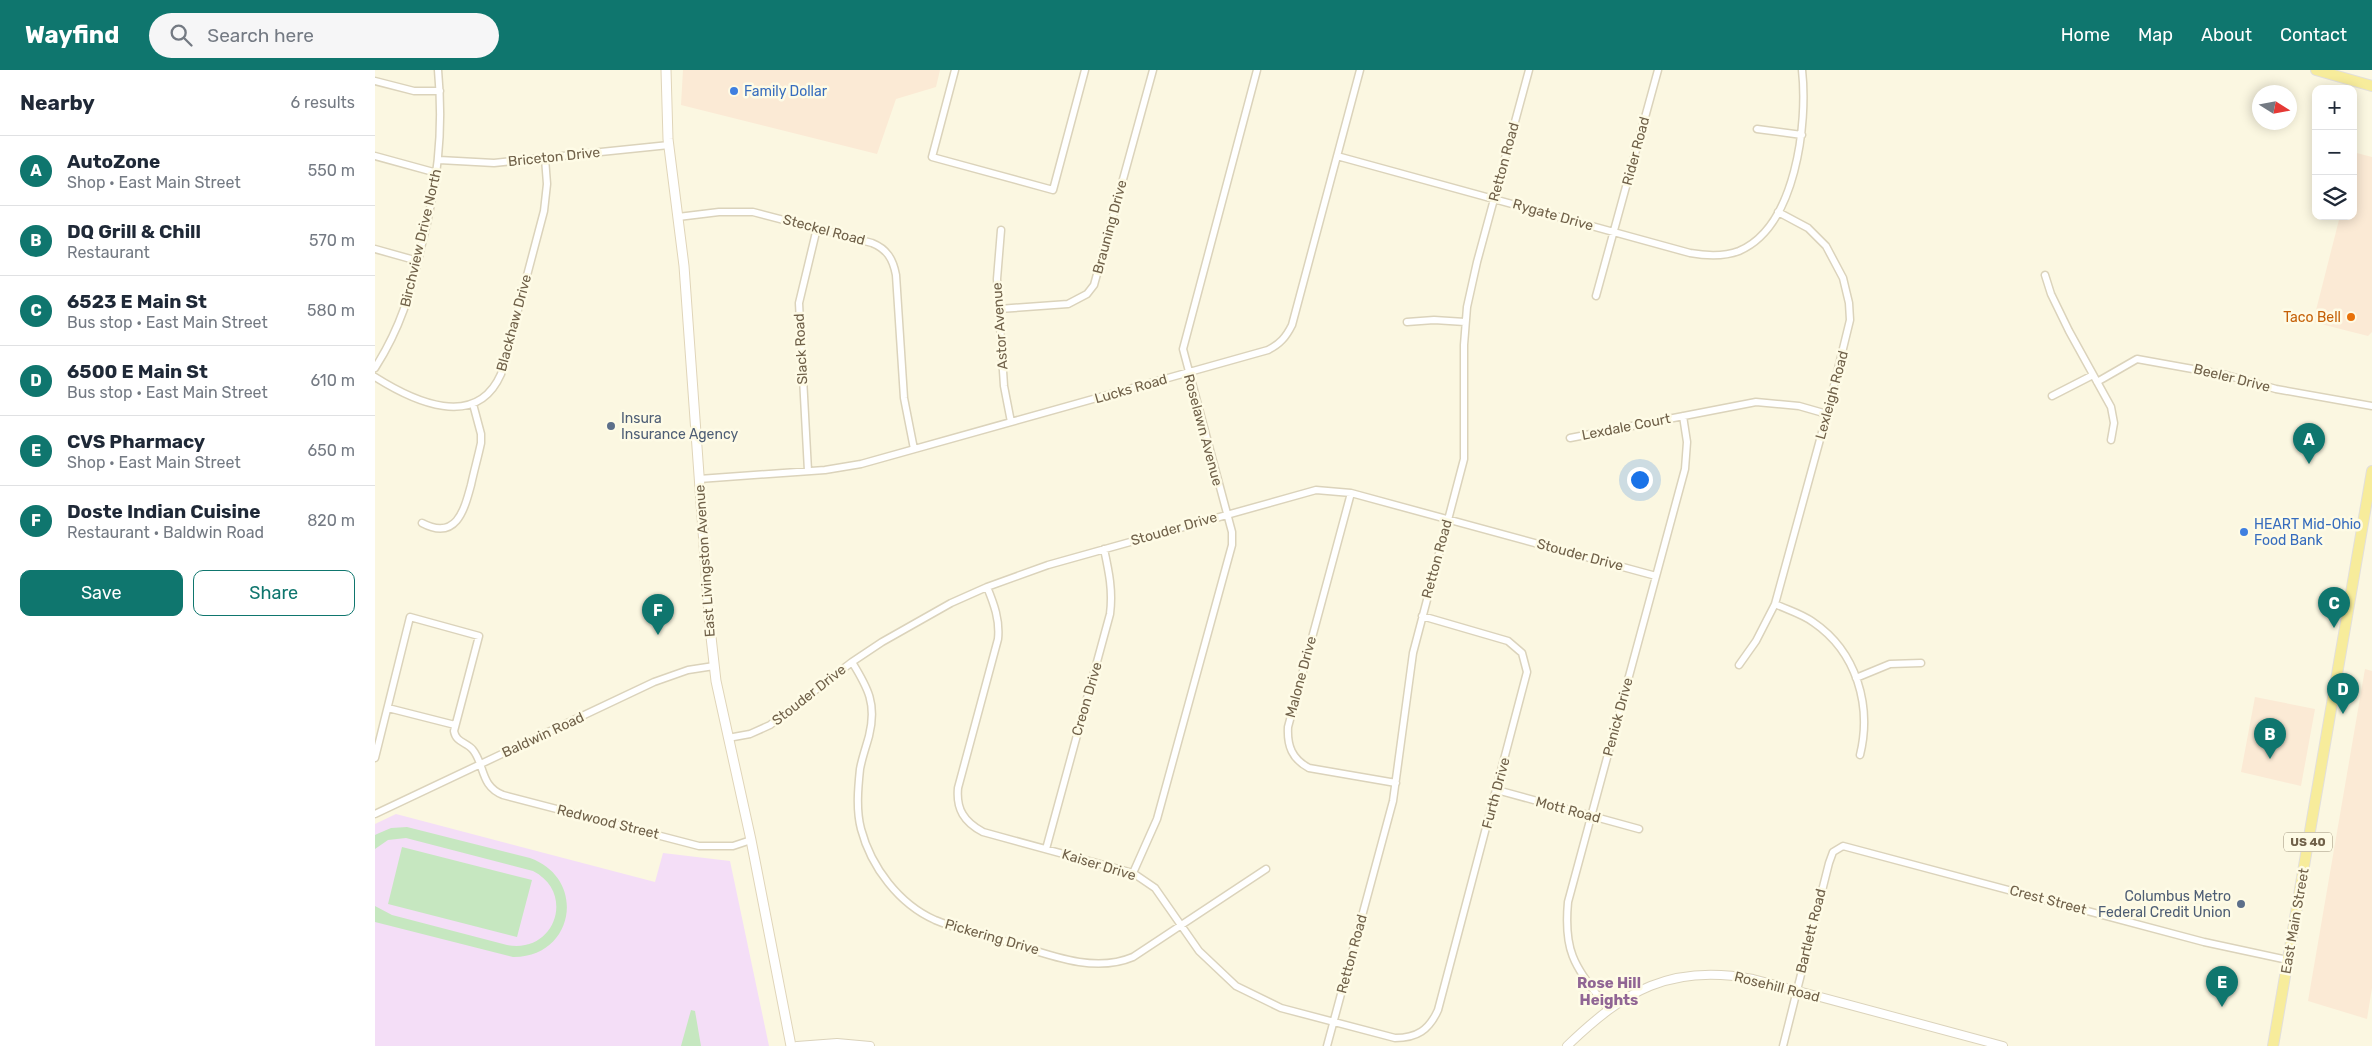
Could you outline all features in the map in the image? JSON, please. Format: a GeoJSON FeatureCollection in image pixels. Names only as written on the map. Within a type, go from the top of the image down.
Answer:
{"type":"FeatureCollection","features":[{"type":"Feature","properties":{"kind":"main road","name":"East Livingston Avenue"},"geometry":{"type":"LineString","coordinates":[[666,70],[665,98],[684,266],[714,666],[751,840],[791,1046]]}},
{"type":"Feature","properties":{"kind":"main road"},"geometry":{"type":"LineString","coordinates":[[2316,70],[2372,86]]}},
{"type":"Feature","properties":{"kind":"main road","name":"East Main Street"},"geometry":{"type":"LineString","coordinates":[[2273,1046],[2372,471]]}},
{"type":"Feature","properties":{"kind":"street","name":"Birchview Drive North"},"geometry":{"type":"LineString","coordinates":[[375,368],[404,313],[437,173],[441,125],[438,70]]}},
{"type":"Feature","properties":{"kind":"street"},"geometry":{"type":"LineString","coordinates":[[955,70],[932,157],[1053,190],[1085,70]]}},
{"type":"Feature","properties":{"kind":"street","name":"Brauning Drive"},"geometry":{"type":"LineString","coordinates":[[999,309],[1068,304],[1087,294],[1093,285],[1153,70]]}},
{"type":"Feature","properties":{"kind":"street","name":"Roselawn Avenue"},"geometry":{"type":"LineString","coordinates":[[1133,874],[1157,819],[1231,554],[1233,538],[1184,359],[1184,341],[1257,70]]}},
{"type":"Feature","properties":{"kind":"street","name":"Lucks Road"},"geometry":{"type":"LineString","coordinates":[[699,479],[843,468],[1268,350],[1283,340],[1288,333],[1361,70]]}},
{"type":"Feature","properties":{"kind":"street","name":"Retton Road"},"geometry":{"type":"LineString","coordinates":[[1327,1046],[1388,822],[1396,783],[1409,675],[1422,616],[1465,453],[1465,322],[1473,279],[1529,70]]}},
{"type":"Feature","properties":{"kind":"street","name":"Rider Road"},"geometry":{"type":"LineString","coordinates":[[1596,296],[1658,70]]}},
{"type":"Feature","properties":{"kind":"street"},"geometry":{"type":"LineString","coordinates":[[1778,212],[1793,179],[1802,135],[1805,107],[1802,70]]}},
{"type":"Feature","properties":{"kind":"street"},"geometry":{"type":"LineString","coordinates":[[375,81],[414,91],[440,91]]}},
{"type":"Feature","properties":{"kind":"street"},"geometry":{"type":"LineString","coordinates":[[1757,129],[1802,135]]}},
{"type":"Feature","properties":{"kind":"street","name":"Briceton Drive"},"geometry":{"type":"LineString","coordinates":[[439,160],[480,163],[669,145]]}},
{"type":"Feature","properties":{"kind":"street"},"geometry":{"type":"LineString","coordinates":[[375,156],[437,173]]}},
{"type":"Feature","properties":{"kind":"street","name":"Rygate Drive"},"geometry":{"type":"LineString","coordinates":[[1337,156],[1704,255],[1715,256],[1740,250],[1762,234],[1778,212]]}},
{"type":"Feature","properties":{"kind":"street","name":"Blackhaw Drive"},"geometry":{"type":"LineString","coordinates":[[473,404],[490,392],[501,374],[544,211],[547,184],[545,158]]}},
{"type":"Feature","properties":{"kind":"street","name":"Steckel Road"},"geometry":{"type":"LineString","coordinates":[[678,217],[719,212],[753,212],[878,245],[893,261],[896,274],[904,398],[914,449]]}},
{"type":"Feature","properties":{"kind":"street","name":"Lexleigh Road"},"geometry":{"type":"LineString","coordinates":[[1739,665],[1756,641],[1775,604],[1827,414],[1850,320],[1846,290],[1839,267],[1826,246],[1809,228],[1778,212]]}},
{"type":"Feature","properties":{"kind":"street","name":"Slack Road"},"geometry":{"type":"LineString","coordinates":[[808,471],[799,303],[817,228]]}},
{"type":"Feature","properties":{"kind":"street","name":"Astor Avenue"},"geometry":{"type":"LineString","coordinates":[[1001,230],[997,261],[999,309],[1004,386],[1011,422]]}},
{"type":"Feature","properties":{"kind":"street"},"geometry":{"type":"LineString","coordinates":[[375,249],[418,260]]}},
{"type":"Feature","properties":{"kind":"street"},"geometry":{"type":"LineString","coordinates":[[2045,275],[2051,294],[2069,331],[2114,416],[2111,440]]}},
{"type":"Feature","properties":{"kind":"street"},"geometry":{"type":"LineString","coordinates":[[1407,322],[1434,320],[1465,322]]}},
{"type":"Feature","properties":{"kind":"street","name":"Beeler Drive"},"geometry":{"type":"LineString","coordinates":[[2097,382],[2137,360],[2226,375],[2276,389],[2372,406]]}},
{"type":"Feature","properties":{"kind":"street"},"geometry":{"type":"LineString","coordinates":[[2052,396],[2093,375]]}},
{"type":"Feature","properties":{"kind":"street"},"geometry":{"type":"LineString","coordinates":[[375,377],[392,387],[427,402],[458,407],[473,404],[481,434],[481,443],[464,510],[457,521],[446,527],[433,528],[422,523]]}},
{"type":"Feature","properties":{"kind":"street","name":"Lexdale Court"},"geometry":{"type":"LineString","coordinates":[[1570,438],[1756,402],[1799,406],[1827,414]]}},
{"type":"Feature","properties":{"kind":"street","name":"Penick Drive"},"geometry":{"type":"LineString","coordinates":[[1608,1008],[1579,970],[1566,937],[1568,902],[1687,454],[1683,416]]}},
{"type":"Feature","properties":{"kind":"street","name":"Stouder Drive"},"geometry":{"type":"LineString","coordinates":[[728,738],[761,730],[779,720],[852,662],[914,623],[987,587],[1048,565],[1316,490],[1351,493],[1656,576]]}},
{"type":"Feature","properties":{"kind":"street","name":"Malone Drive"},"geometry":{"type":"LineString","coordinates":[[1351,493],[1288,727],[1289,747],[1300,763],[1309,768],[1396,783]]}},
{"type":"Feature","properties":{"kind":"street","name":"Creon Drive"},"geometry":{"type":"LineString","coordinates":[[1046,849],[1110,614],[1113,597],[1104,549]]}},
{"type":"Feature","properties":{"kind":"street","name":"Kaiser Drive"},"geometry":{"type":"LineString","coordinates":[[987,587],[996,611],[999,639],[958,788],[959,806],[967,822],[983,832],[1133,874],[1155,888],[1182,924],[1199,951],[1236,986],[1281,1008],[1395,1038],[1409,1038],[1421,1033]]}},
{"type":"Feature","properties":{"kind":"street"},"geometry":{"type":"LineString","coordinates":[[1775,604],[1807,618],[1824,630],[1843,652],[1856,678],[1865,716],[1865,730],[1859,755]]}},
{"type":"Feature","properties":{"kind":"street","name":"Furth Drive"},"geometry":{"type":"LineString","coordinates":[[1421,1033],[1432,1023],[1438,1010],[1527,672],[1522,653],[1508,641],[1422,616]]}},
{"type":"Feature","properties":{"kind":"street"},"geometry":{"type":"LineString","coordinates":[[375,758],[410,617],[479,636],[455,725],[388,708]]}},
{"type":"Feature","properties":{"kind":"street","name":"Pickering Drive"},"geometry":{"type":"LineString","coordinates":[[852,662],[868,690],[873,706],[873,719],[861,766],[859,784],[861,829],[881,873],[896,892],[913,907],[934,920],[956,928],[1096,964],[1121,962],[1133,957],[1266,868]]}},
{"type":"Feature","properties":{"kind":"street"},"geometry":{"type":"LineString","coordinates":[[1856,678],[1890,664],[1921,663]]}},
{"type":"Feature","properties":{"kind":"street","name":"Baldwin Road"},"geometry":{"type":"LineString","coordinates":[[375,814],[654,682],[688,670],[714,666]]}},
{"type":"Feature","properties":{"kind":"street","name":"Redwood Street"},"geometry":{"type":"LineString","coordinates":[[455,725],[455,736],[473,750],[479,765],[494,790],[512,797],[699,846],[733,846],[751,840]]}},
{"type":"Feature","properties":{"kind":"street","name":"Mott Road"},"geometry":{"type":"LineString","coordinates":[[1497,790],[1639,829]]}},
{"type":"Feature","properties":{"kind":"street","name":"Crest Street"},"geometry":{"type":"LineString","coordinates":[[1838,848],[1849,846],[2204,942],[2288,960]]}},
{"type":"Feature","properties":{"kind":"street","name":"Bartlett Road"},"geometry":{"type":"LineString","coordinates":[[1783,1046],[1826,874],[1831,857],[1838,848]]}},
{"type":"Feature","properties":{"kind":"street","name":"Rosehill Road"},"geometry":{"type":"LineString","coordinates":[[1567,1046],[1608,1008],[1650,986],[1697,975],[1739,976],[2003,1046]]}},
{"type":"Feature","properties":{"kind":"street"},"geometry":{"type":"LineString","coordinates":[[797,1046],[837,1043],[870,1046]]}},
{"type":"Feature","properties":{"kind":"shaded area"},"geometry":{"type":"Polygon","coordinates":[[[683,70],[940,70],[936,87],[896,99],[877,154],[681,105],[683,70]]]}},
{"type":"Feature","properties":{"kind":"shaded area"},"geometry":{"type":"Polygon","coordinates":[[[2357,153],[2372,157],[2372,332],[2368,336],[2313,322],[2339,220],[2357,220],[2357,153]]]}},
{"type":"Feature","properties":{"kind":"shaded area"},"geometry":{"type":"Polygon","coordinates":[[[2365,669],[2372,671],[2372,988],[2367,1019],[2308,1001],[2365,669]]]}},
{"type":"Feature","properties":{"kind":"shaded area"},"geometry":{"type":"Polygon","coordinates":[[[2255,697],[2315,709],[2301,786],[2241,772],[2255,697]]]}},
{"type":"Feature","properties":{"kind":"shaded area"},"geometry":{"type":"Polygon","coordinates":[[[396,814],[655,882],[663,853],[730,861],[769,1046],[375,1046],[375,824],[396,814]]]}},
{"type":"Feature","properties":{"kind":"green space"},"geometry":{"type":"Polygon","coordinates":[[[407,827],[530,858],[548,868],[560,882],[566,899],[566,916],[560,932],[550,945],[534,954],[513,957],[375,922],[375,906],[392,915],[507,945],[524,945],[537,940],[548,931],[554,920],[556,906],[554,893],[546,881],[533,871],[406,838],[388,840],[375,849],[375,835],[391,828],[407,827]]]}},
{"type":"Feature","properties":{"kind":"green space"},"geometry":{"type":"Polygon","coordinates":[[[402,847],[532,880],[517,937],[388,904],[402,847]]]}},
{"type":"Feature","properties":{"kind":"green space"},"geometry":{"type":"Polygon","coordinates":[[[691,1010],[695,1011],[701,1046],[681,1046],[691,1010]]]}},
{"type":"Feature","properties":{"kind":"place","name":"Family Dollar"},"geometry":{"type":"Point","coordinates":[734,91]}},
{"type":"Feature","properties":{"kind":"place","name":"Taco Bell"},"geometry":{"type":"Point","coordinates":[2351,317]}},
{"type":"Feature","properties":{"kind":"place","name":"Insura Insurance Agency"},"geometry":{"type":"Point","coordinates":[611,426]}},
{"type":"Feature","properties":{"kind":"place","name":"AutoZone"},"geometry":{"type":"Point","coordinates":[2309,464]}},
{"type":"Feature","properties":{"kind":"place","name":"HEART Mid-Ohio Food Bank"},"geometry":{"type":"Point","coordinates":[2244,532]}},
{"type":"Feature","properties":{"kind":"place","name":"6523 E Main St"},"geometry":{"type":"Point","coordinates":[2334,628]}},
{"type":"Feature","properties":{"kind":"place","name":"Doste Indian Cuisine"},"geometry":{"type":"Point","coordinates":[658,635]}},
{"type":"Feature","properties":{"kind":"place","name":"6500 E Main St"},"geometry":{"type":"Point","coordinates":[2343,714]}},
{"type":"Feature","properties":{"kind":"place","name":"DQ Grill & Chill"},"geometry":{"type":"Point","coordinates":[2270,759]}},
{"type":"Feature","properties":{"kind":"place","name":"Columbus Metro Federal Credit Union"},"geometry":{"type":"Point","coordinates":[2241,904]}},
{"type":"Feature","properties":{"kind":"place","name":"CVS Pharmacy"},"geometry":{"type":"Point","coordinates":[2222,1007]}},
{"type":"Feature","properties":{"kind":"district","name":"Rose Hill Heights"},"geometry":{"type":"Point","coordinates":[1609,992]}}]}
